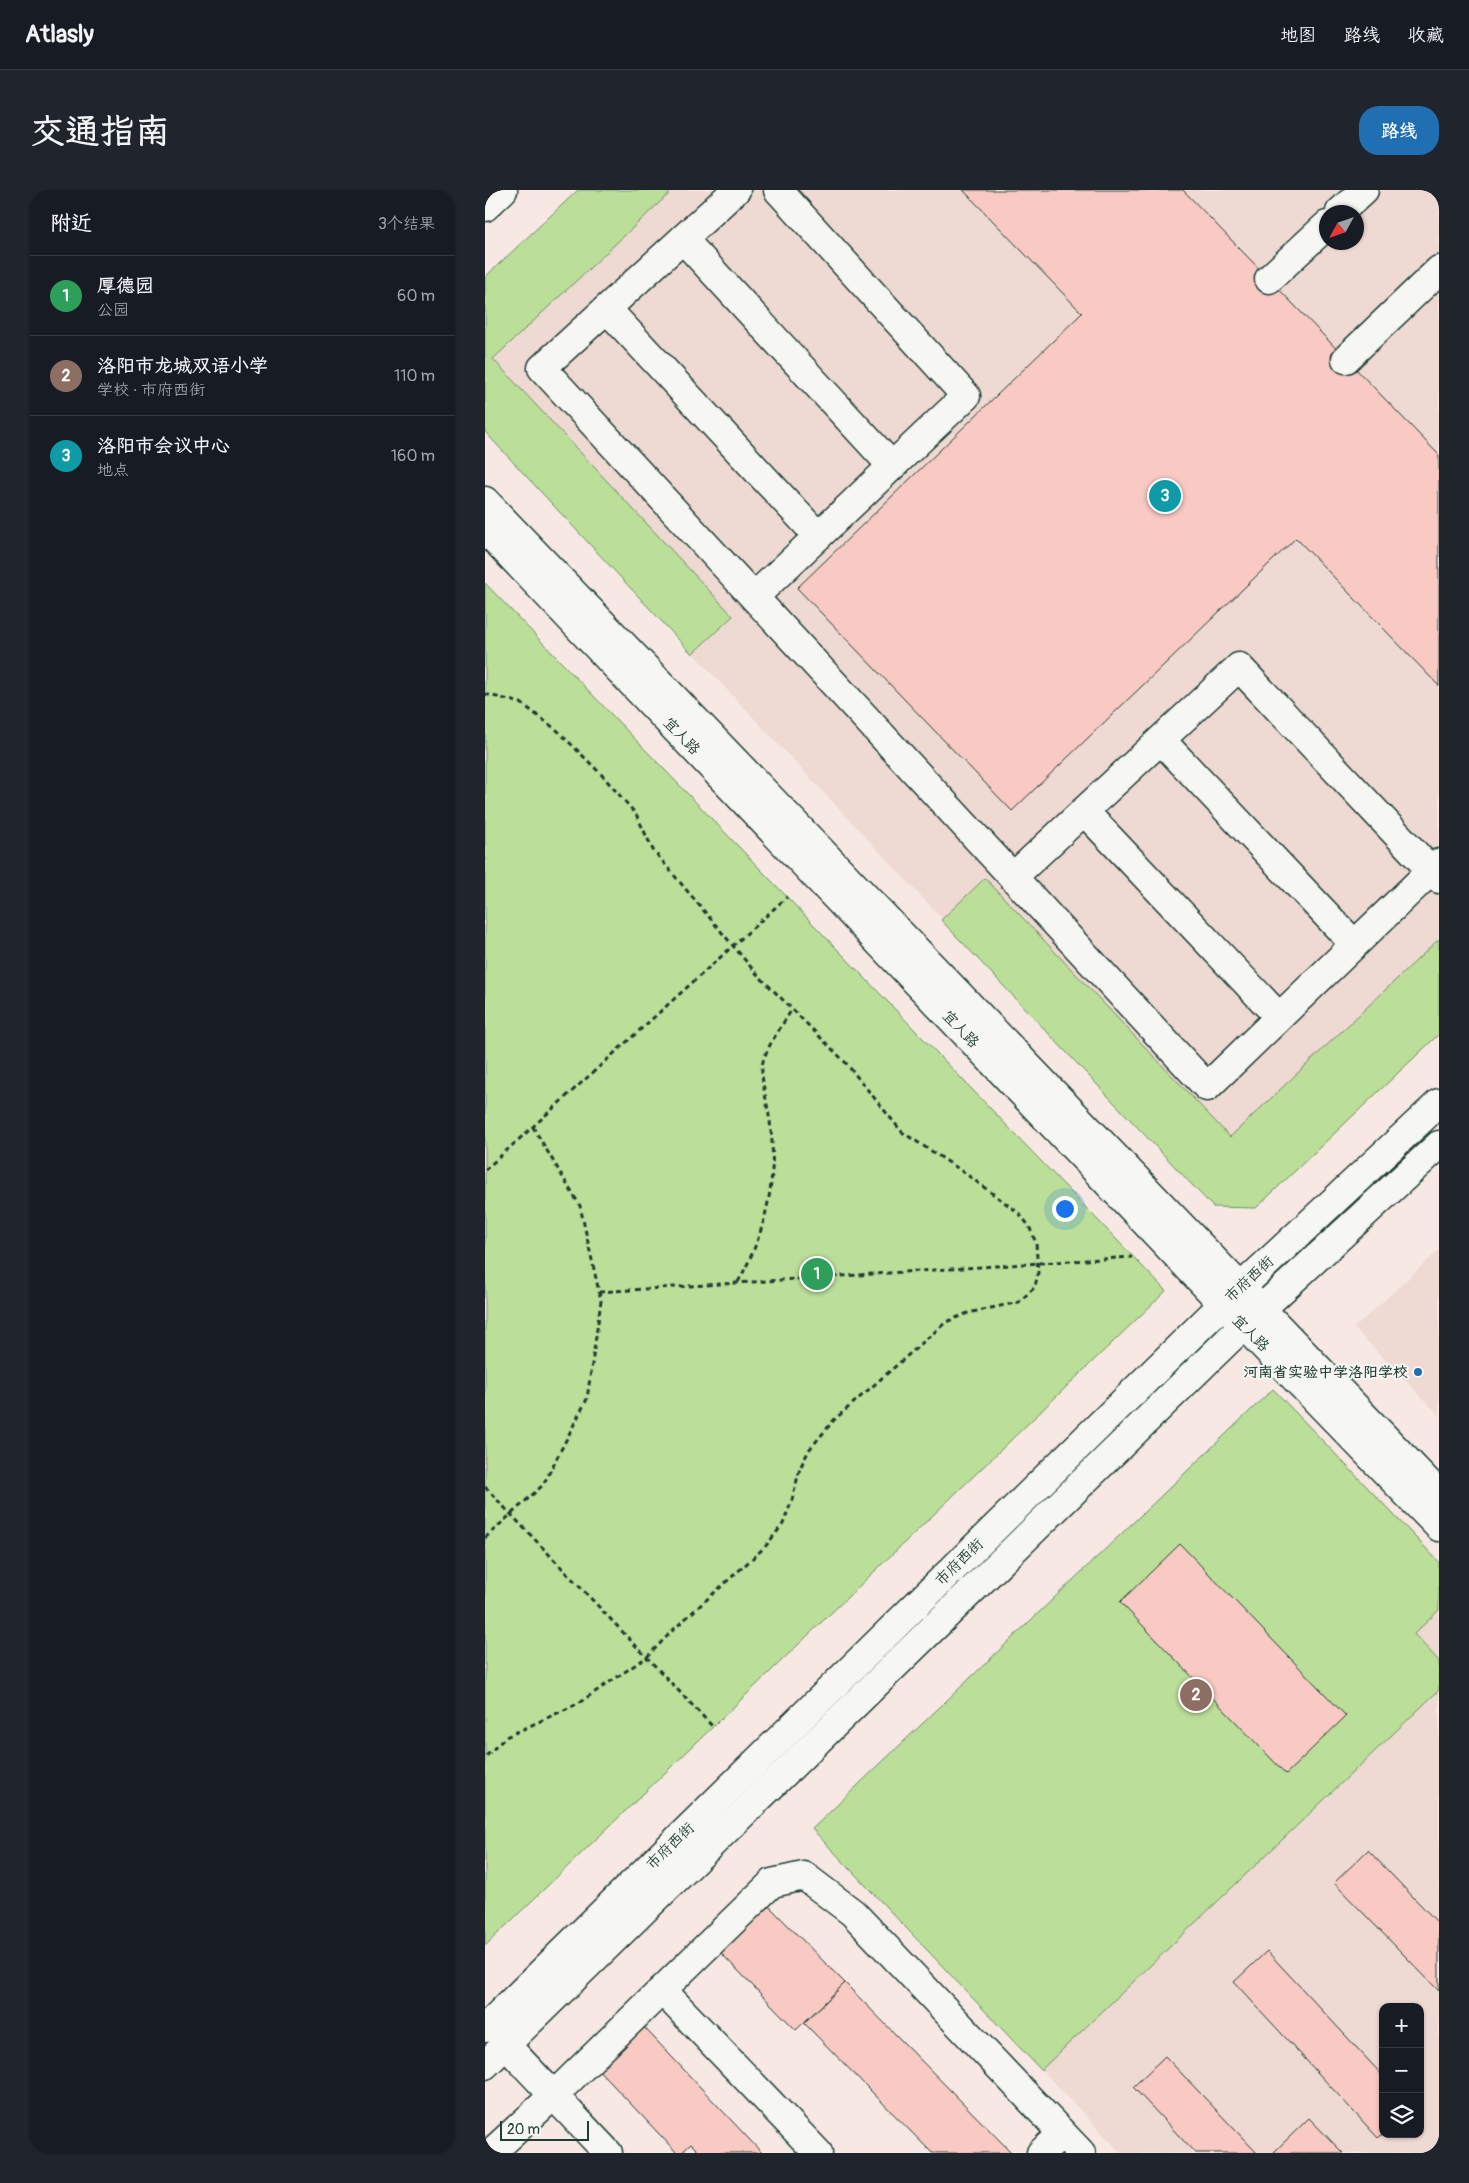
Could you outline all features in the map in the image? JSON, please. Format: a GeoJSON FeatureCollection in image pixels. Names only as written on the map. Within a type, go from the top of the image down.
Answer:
{"type":"FeatureCollection","features":[{"type":"Feature","properties":{"kind":"street"},"geometry":{"type":"LineString","coordinates":[[485,207],[503,190]]}},
{"type":"Feature","properties":{"kind":"street"},"geometry":{"type":"LineString","coordinates":[[736,190],[542,368],[1207,1087],[1354,944],[1436,871],[1239,667],[1013,877]]}},
{"type":"Feature","properties":{"kind":"street"},"geometry":{"type":"LineString","coordinates":[[754,597],[966,396],[778,190]]}},
{"type":"Feature","properties":{"kind":"street"},"geometry":{"type":"LineString","coordinates":[[1348,205],[1364,190]]}},
{"type":"Feature","properties":{"kind":"street"},"geometry":{"type":"LineString","coordinates":[[1269,279],[1319,232]]}},
{"type":"Feature","properties":{"kind":"street"},"geometry":{"type":"LineString","coordinates":[[683,239],[892,466]]}},
{"type":"Feature","properties":{"kind":"street"},"geometry":{"type":"LineString","coordinates":[[1346,359],[1439,270]]}},
{"type":"Feature","properties":{"kind":"street"},"geometry":{"type":"LineString","coordinates":[[607,309],[818,536]]}},
{"type":"Feature","properties":{"kind":"street","name":"宜人路"},"geometry":{"type":"LineString","coordinates":[[485,501],[1231,1296]]}},
{"type":"Feature","properties":{"kind":"street","name":"宜人路"},"geometry":{"type":"LineString","coordinates":[[485,530],[1231,1296],[1439,1494]]}},
{"type":"Feature","properties":{"kind":"street"},"geometry":{"type":"LineString","coordinates":[[1161,740],[1354,944]]}},
{"type":"Feature","properties":{"kind":"street"},"geometry":{"type":"LineString","coordinates":[[1085,811],[1279,1017]]}},
{"type":"Feature","properties":{"kind":"street","name":"市府西街"},"geometry":{"type":"LineString","coordinates":[[485,2028],[1231,1296],[1439,1103]]}},
{"type":"Feature","properties":{"kind":"street","name":"市府西街"},"geometry":{"type":"LineString","coordinates":[[485,2065],[1253,1316],[1439,1145]]}},
{"type":"Feature","properties":{"kind":"street","name":"宜人路"},"geometry":{"type":"LineString","coordinates":[[1253,1316],[1439,1527]]}},
{"type":"Feature","properties":{"kind":"street"},"geometry":{"type":"LineString","coordinates":[[491,2153],[555,2094],[772,1883],[804,1876],[853,1913],[1081,2153]]}},
{"type":"Feature","properties":{"kind":"street"},"geometry":{"type":"LineString","coordinates":[[662,1990],[818,2153]]}},
{"type":"Feature","properties":{"kind":"street"},"geometry":{"type":"LineString","coordinates":[[506,2044],[555,2094],[608,2153]]}},
{"type":"Feature","properties":{"kind":"street"},"geometry":{"type":"LineString","coordinates":[[1041,2153],[1062,2133]]}},
{"type":"Feature","properties":{"kind":"path"},"geometry":{"type":"LineString","coordinates":[[485,694],[521,703],[558,731],[600,773],[636,814],[653,850],[755,972],[845,1062],[902,1132],[962,1171],[1019,1213],[1029,1226],[1036,1242],[1038,1273],[1035,1287],[1019,1302],[968,1313],[946,1322],[834,1420],[809,1450],[800,1468],[792,1500],[783,1524],[765,1547],[674,1629],[647,1658],[577,1704],[506,1737],[485,1757]]}},
{"type":"Feature","properties":{"kind":"path"},"geometry":{"type":"LineString","coordinates":[[485,1170],[787,897]]}},
{"type":"Feature","properties":{"kind":"path"},"geometry":{"type":"LineString","coordinates":[[738,1283],[753,1256],[770,1195],[774,1163],[762,1066],[766,1055],[792,1009]]}},
{"type":"Feature","properties":{"kind":"path"},"geometry":{"type":"LineString","coordinates":[[485,1538],[543,1485],[587,1398],[601,1302],[580,1206],[533,1127]]}},
{"type":"Feature","properties":{"kind":"path"},"geometry":{"type":"LineString","coordinates":[[599,1292],[1132,1257]]}},
{"type":"Feature","properties":{"kind":"path"},"geometry":{"type":"LineString","coordinates":[[485,1487],[713,1727]]}},
{"type":"Feature","properties":{"kind":"shaded area"},"geometry":{"type":"Polygon","coordinates":[[[578,190],[1439,190],[1439,1035],[1256,1208],[1213,1207],[485,432],[485,277],[578,190]]]}},
{"type":"Feature","properties":{"kind":"shaded area","name":"河南省实验中学洛阳学校"},"geometry":{"type":"Polygon","coordinates":[[[1439,1250],[1439,1415],[1354,1328],[1439,1250]]]}},
{"type":"Feature","properties":{"kind":"shaded area"},"geometry":{"type":"Polygon","coordinates":[[[1273,1389],[1439,1560],[1439,2153],[1121,2153],[812,1829],[1273,1389]]]}},
{"type":"Feature","properties":{"kind":"green space"},"geometry":{"type":"Polygon","coordinates":[[[578,190],[673,190],[493,359],[733,616],[692,654],[485,432],[485,277],[578,190]]]}},
{"type":"Feature","properties":{"kind":"green space"},"geometry":{"type":"Polygon","coordinates":[[[485,583],[1166,1291],[485,1946],[485,583]]]}},
{"type":"Feature","properties":{"kind":"green space"},"geometry":{"type":"Polygon","coordinates":[[[985,878],[1230,1137],[1439,939],[1439,1034],[1256,1208],[1213,1207],[941,920],[985,878]]]}},
{"type":"Feature","properties":{"kind":"green space"},"geometry":{"type":"Polygon","coordinates":[[[1273,1389],[1439,1562],[1439,1610],[1414,1634],[1439,1661],[1439,1690],[1041,2070],[812,1829],[1273,1389]]]}},
{"type":"Feature","properties":{"kind":"building"},"geometry":{"type":"Polygon","coordinates":[[[963,190],[1183,190],[1439,455],[1439,686],[1296,538],[1012,811],[797,588],[1082,313],[963,190]]]}},
{"type":"Feature","properties":{"kind":"building"},"geometry":{"type":"Polygon","coordinates":[[[1180,1544],[1346,1716],[1286,1774],[1120,1602],[1180,1544]]]}},
{"type":"Feature","properties":{"kind":"building"},"geometry":{"type":"Polygon","coordinates":[[[1368,1850],[1439,1924],[1439,1991],[1334,1883],[1368,1850]]]}},
{"type":"Feature","properties":{"kind":"building"},"geometry":{"type":"Polygon","coordinates":[[[764,1901],[845,1983],[796,2030],[716,1948],[764,1901]]]}},
{"type":"Feature","properties":{"kind":"building"},"geometry":{"type":"Polygon","coordinates":[[[1267,1951],[1379,2072],[1379,2137],[1378,2138],[1234,1982],[1267,1951]]]}},
{"type":"Feature","properties":{"kind":"building"},"geometry":{"type":"Polygon","coordinates":[[[845,1983],[1012,2153],[932,2153],[804,2023],[845,1983]]]}},
{"type":"Feature","properties":{"kind":"building"},"geometry":{"type":"Polygon","coordinates":[[[640,2023],[762,2153],[700,2153],[691,2144],[681,2153],[677,2153],[595,2066],[640,2023]]]}},
{"type":"Feature","properties":{"kind":"building"},"geometry":{"type":"Polygon","coordinates":[[[1165,2056],[1257,2153],[1195,2153],[1133,2087],[1165,2056]]]}},
{"type":"Feature","properties":{"kind":"building"},"geometry":{"type":"Polygon","coordinates":[[[1309,2118],[1343,2153],[1273,2153],[1309,2118]]]}},
{"type":"Feature","properties":{"kind":"place","name":"洛阳市会议中心"},"geometry":{"type":"Point","coordinates":[1165,496]}},
{"type":"Feature","properties":{"kind":"place","name":"厚德园"},"geometry":{"type":"Point","coordinates":[817,1274]}},
{"type":"Feature","properties":{"kind":"place","name":"河南省实验中学洛阳学校"},"geometry":{"type":"Point","coordinates":[1418,1372]}},
{"type":"Feature","properties":{"kind":"place","name":"洛阳市龙城双语小学"},"geometry":{"type":"Point","coordinates":[1196,1695]}}]}
